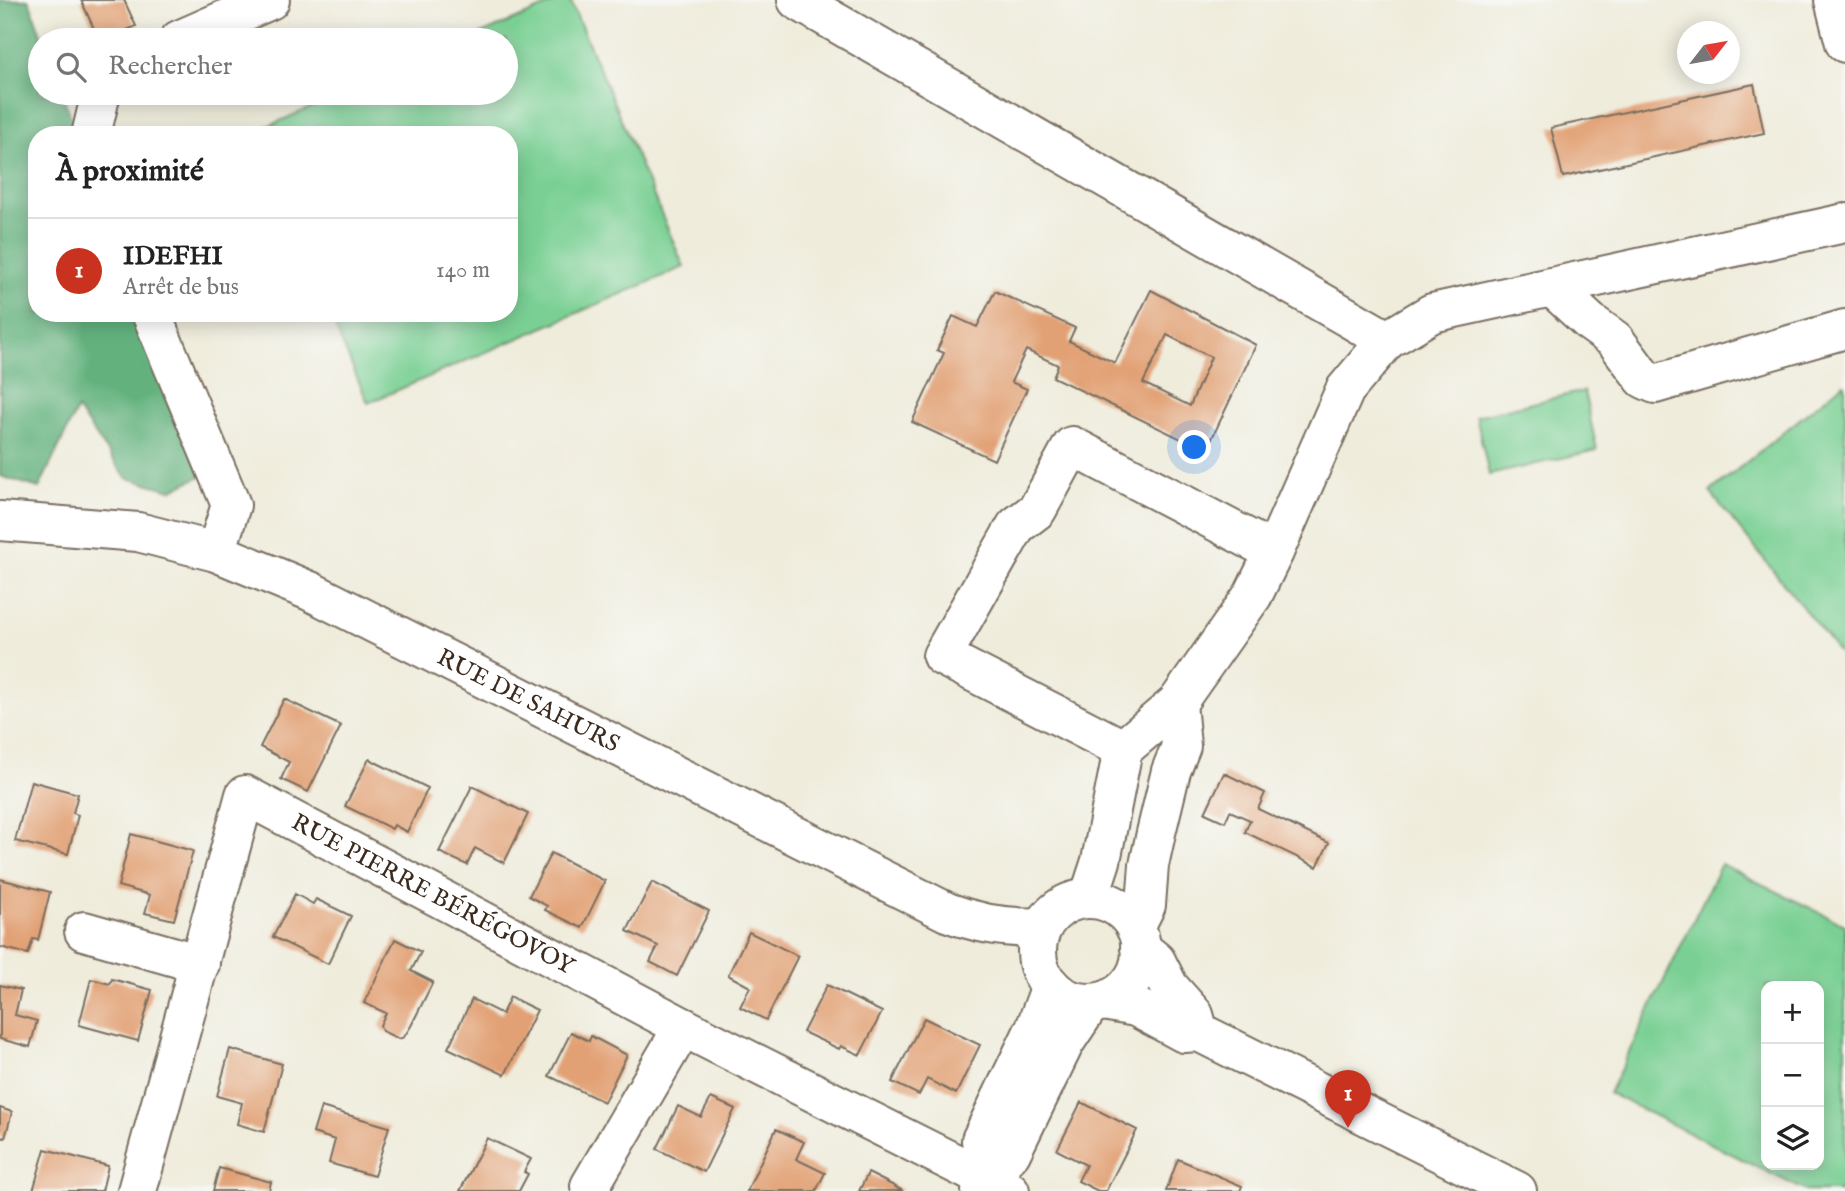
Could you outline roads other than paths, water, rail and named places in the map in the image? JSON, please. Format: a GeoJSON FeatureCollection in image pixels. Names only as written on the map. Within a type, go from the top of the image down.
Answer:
{"type":"FeatureCollection","features":[{"type":"Feature","properties":{"kind":"street"},"geometry":{"type":"LineString","coordinates":[[206,28],[270,0]]}},
{"type":"Feature","properties":{"kind":"street"},"geometry":{"type":"LineString","coordinates":[[797,0],[1387,340]]}},
{"type":"Feature","properties":{"kind":"street"},"geometry":{"type":"LineString","coordinates":[[1834,0],[1845,43]]}},
{"type":"Feature","properties":{"kind":"street"},"geometry":{"type":"LineString","coordinates":[[93,126],[98,105]]}},
{"type":"Feature","properties":{"kind":"street"},"geometry":{"type":"LineString","coordinates":[[1089,898],[1101,861],[1123,749],[1177,703],[1253,595],[1345,390],[1387,340],[1432,313],[1845,223]]}},
{"type":"Feature","properties":{"kind":"street"},"geometry":{"type":"LineString","coordinates":[[1552,287],[1590,322],[1615,340],[1644,379],[1655,384],[1845,329]]}},
{"type":"Feature","properties":{"kind":"street"},"geometry":{"type":"LineString","coordinates":[[155,322],[231,505],[216,552]]}},
{"type":"Feature","properties":{"kind":"street"},"geometry":{"type":"LineString","coordinates":[[1123,749],[942,656],[1016,526],[1037,510],[1072,446],[1274,552]]}},
{"type":"Feature","properties":{"kind":"street","name":"RUE DE SAHURS"},"geometry":{"type":"LineString","coordinates":[[0,521],[138,533],[216,552],[310,591],[947,912],[970,920],[1041,928]]}},
{"type":"Feature","properties":{"kind":"street"},"geometry":{"type":"LineString","coordinates":[[992,1187],[1065,1042],[1097,1002],[1116,996],[1131,981],[1139,965],[1138,937],[1146,905],[1153,843],[1171,771],[1181,746],[1177,703]]}},
{"type":"Feature","properties":{"kind":"street","name":"RUE PIERRE BÉRÉGOVOY"},"geometry":{"type":"LineString","coordinates":[[137,1191],[245,795],[992,1187]]}},
{"type":"Feature","properties":{"kind":"street"},"geometry":{"type":"LineString","coordinates":[[1199,1032],[1194,1015],[1169,987],[1156,961],[1118,907],[1106,901],[1089,898],[1068,903],[1056,909],[1041,928],[1037,943],[1040,969],[1051,986],[1068,999],[1136,1007],[1184,1033],[1199,1032],[1517,1191]]}},
{"type":"Feature","properties":{"kind":"street"},"geometry":{"type":"LineString","coordinates":[[84,931],[200,964]]}},
{"type":"Feature","properties":{"kind":"street"},"geometry":{"type":"LineString","coordinates":[[992,1187],[981,1140],[1036,1026],[1051,986]]}},
{"type":"Feature","properties":{"kind":"street"},"geometry":{"type":"LineString","coordinates":[[590,1186],[683,1027]]}},
{"type":"Feature","properties":{"kind":"place","name":"IDEFHI"},"geometry":{"type":"Point","coordinates":[1348,1128]}}]}
